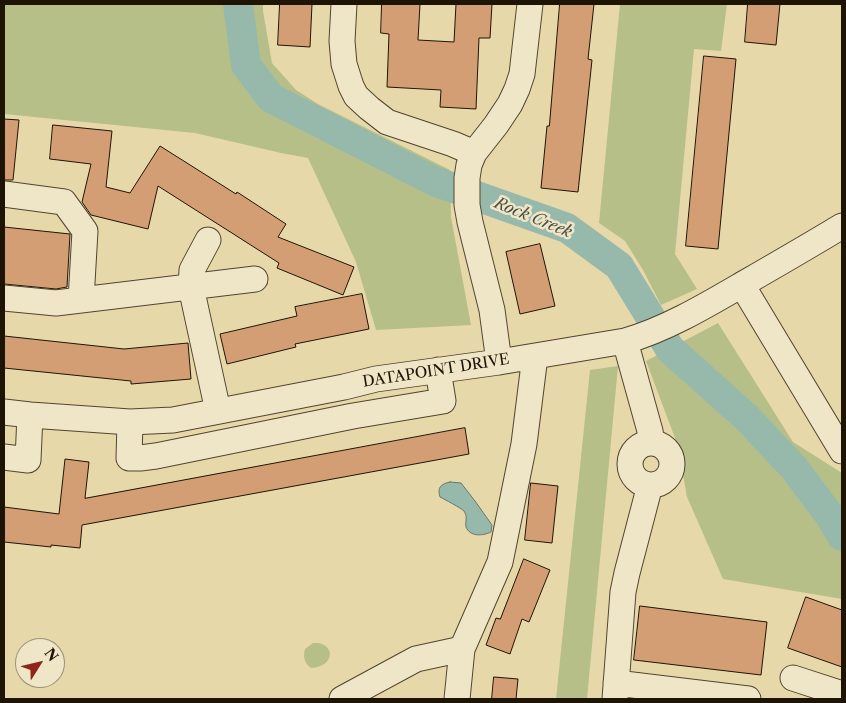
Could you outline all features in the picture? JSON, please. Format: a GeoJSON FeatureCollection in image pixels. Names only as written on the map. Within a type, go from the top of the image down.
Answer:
{"type":"FeatureCollection","features":[{"type":"Feature","properties":{"kind":"street"},"geometry":{"type":"LineString","coordinates":[[344,4],[342,41],[344,64],[356,96],[387,122],[474,153]]}},
{"type":"Feature","properties":{"kind":"street"},"geometry":{"type":"LineString","coordinates":[[499,362],[492,310],[467,205],[467,178],[474,153],[496,125],[517,90],[522,74],[530,4]]}},
{"type":"Feature","properties":{"kind":"street"},"geometry":{"type":"LineString","coordinates":[[4,194],[64,202],[85,231],[81,300]]}},
{"type":"Feature","properties":{"kind":"street","name":"DATAPOINT DRIVE"},"geometry":{"type":"LineString","coordinates":[[4,412],[130,422],[173,420],[344,387],[376,379],[499,362],[631,339],[682,318],[842,226]]}},
{"type":"Feature","properties":{"kind":"street"},"geometry":{"type":"LineString","coordinates":[[208,240],[192,270],[191,286],[218,411]]}},
{"type":"Feature","properties":{"kind":"street"},"geometry":{"type":"LineString","coordinates":[[4,298],[56,303],[255,279]]}},
{"type":"Feature","properties":{"kind":"street"},"geometry":{"type":"LineString","coordinates":[[742,285],[842,451]]}},
{"type":"Feature","properties":{"kind":"street"},"geometry":{"type":"LineString","coordinates":[[631,339],[652,443],[665,449],[672,462],[671,469],[664,481],[650,485],[631,556],[623,592],[616,691],[748,699]]}},
{"type":"Feature","properties":{"kind":"street"},"geometry":{"type":"LineString","coordinates":[[456,699],[462,649],[500,562],[524,444],[535,356]]}},
{"type":"Feature","properties":{"kind":"street"},"geometry":{"type":"LineString","coordinates":[[130,422],[129,458],[156,456],[353,416],[444,401],[438,370]]}},
{"type":"Feature","properties":{"kind":"street"},"geometry":{"type":"LineString","coordinates":[[344,387],[353,416]]}},
{"type":"Feature","properties":{"kind":"street"},"geometry":{"type":"LineString","coordinates":[[4,457],[28,460],[30,415]]}},
{"type":"Feature","properties":{"kind":"street"},"geometry":{"type":"LineString","coordinates":[[342,699],[416,659],[462,649]]}},
{"type":"Feature","properties":{"kind":"street"},"geometry":{"type":"LineString","coordinates":[[793,678],[826,694]]}},
{"type":"Feature","properties":{"kind":"green space"},"geometry":{"type":"Polygon","coordinates":[[[4,4],[263,4],[272,63],[296,90],[318,104],[450,170],[451,217],[471,325],[376,330],[356,262],[308,158],[195,133],[4,114],[4,4]]]}},
{"type":"Feature","properties":{"kind":"green space"},"geometry":{"type":"Polygon","coordinates":[[[620,4],[727,4],[721,51],[694,49],[675,254],[697,289],[661,305],[625,241],[599,223],[620,4]]]}},
{"type":"Feature","properties":{"kind":"green space"},"geometry":{"type":"Polygon","coordinates":[[[718,323],[793,442],[842,473],[842,599],[723,579],[687,497],[678,446],[646,361],[718,323]]]}},
{"type":"Feature","properties":{"kind":"green space"},"geometry":{"type":"Polygon","coordinates":[[[618,366],[587,699],[556,699],[590,370],[618,366]]]}},
{"type":"Feature","properties":{"kind":"green space"},"geometry":{"type":"Polygon","coordinates":[[[313,643],[320,643],[326,646],[330,654],[329,659],[325,663],[311,668],[305,662],[304,654],[305,649],[313,643]]]}},
{"type":"Feature","properties":{"kind":"shaded area"},"geometry":{"type":"Polygon","coordinates":[[[450,482],[461,483],[492,525],[491,532],[481,535],[470,533],[466,527],[464,511],[440,497],[439,491],[441,486],[450,482]]]}},
{"type":"Feature","properties":{"kind":"building"},"geometry":{"type":"Polygon","coordinates":[[[280,4],[312,4],[310,47],[278,45],[280,4]]]}},
{"type":"Feature","properties":{"kind":"building"},"geometry":{"type":"Polygon","coordinates":[[[382,4],[420,4],[418,40],[454,42],[456,4],[492,4],[490,38],[479,38],[476,109],[440,107],[441,90],[387,87],[389,34],[381,33],[382,4]]]}},
{"type":"Feature","properties":{"kind":"building"},"geometry":{"type":"Polygon","coordinates":[[[560,4],[594,4],[588,59],[592,60],[578,192],[541,188],[547,126],[549,126],[560,4]]]}},
{"type":"Feature","properties":{"kind":"building"},"geometry":{"type":"Polygon","coordinates":[[[748,4],[780,4],[776,45],[745,42],[748,4]]]}},
{"type":"Feature","properties":{"kind":"building"},"geometry":{"type":"Polygon","coordinates":[[[704,56],[736,59],[718,249],[686,246],[704,56]]]}},
{"type":"Feature","properties":{"kind":"building"},"geometry":{"type":"Polygon","coordinates":[[[4,119],[19,120],[13,180],[4,180],[4,119]]]}},
{"type":"Feature","properties":{"kind":"building"},"geometry":{"type":"Polygon","coordinates":[[[53,125],[112,131],[106,187],[130,193],[160,146],[286,224],[278,237],[354,267],[343,295],[277,268],[279,263],[158,186],[148,229],[91,215],[82,202],[91,164],[50,159],[53,125]]]}},
{"type":"Feature","properties":{"kind":"building"},"geometry":{"type":"Polygon","coordinates":[[[4,227],[70,234],[67,287],[56,289],[4,284],[4,227]]]}},
{"type":"Feature","properties":{"kind":"building"},"geometry":{"type":"Polygon","coordinates":[[[540,244],[555,306],[520,314],[506,252],[540,244]]]}},
{"type":"Feature","properties":{"kind":"building"},"geometry":{"type":"Polygon","coordinates":[[[362,294],[369,329],[295,344],[296,347],[227,364],[220,334],[297,316],[295,307],[362,294]]]}},
{"type":"Feature","properties":{"kind":"building"},"geometry":{"type":"Polygon","coordinates":[[[4,336],[124,349],[188,343],[191,379],[131,384],[131,381],[4,368],[4,336]]]}},
{"type":"Feature","properties":{"kind":"building"},"geometry":{"type":"Polygon","coordinates":[[[465,428],[469,454],[82,525],[80,548],[4,542],[4,507],[59,514],[65,459],[89,462],[85,498],[465,428]]]}},
{"type":"Feature","properties":{"kind":"building"},"geometry":{"type":"Polygon","coordinates":[[[531,483],[558,486],[552,543],[525,540],[531,483]]]}},
{"type":"Feature","properties":{"kind":"building"},"geometry":{"type":"Polygon","coordinates":[[[524,559],[550,570],[529,622],[522,619],[510,654],[486,645],[496,618],[500,619],[524,559]]]}},
{"type":"Feature","properties":{"kind":"building"},"geometry":{"type":"Polygon","coordinates":[[[806,597],[842,610],[842,667],[788,648],[806,597]]]}},
{"type":"Feature","properties":{"kind":"building"},"geometry":{"type":"Polygon","coordinates":[[[640,606],[767,622],[761,675],[634,660],[640,606]]]}},
{"type":"Feature","properties":{"kind":"building"},"geometry":{"type":"Polygon","coordinates":[[[494,677],[518,679],[516,699],[492,699],[494,677]]]}},
{"type":"Feature","properties":{"kind":"waterway","name":"Rock Creek"},"geometry":{"type":"LineString","coordinates":[[238,4],[246,65],[271,98],[434,181],[567,228],[619,266],[670,349],[747,418],[794,468],[830,516],[842,536]]}}]}
